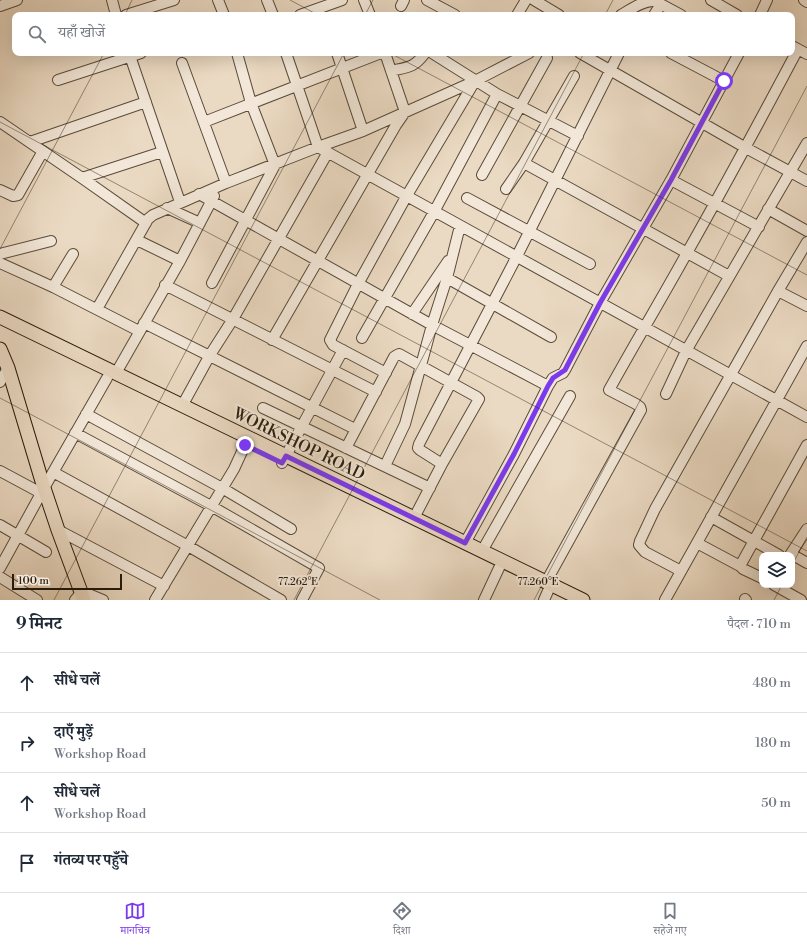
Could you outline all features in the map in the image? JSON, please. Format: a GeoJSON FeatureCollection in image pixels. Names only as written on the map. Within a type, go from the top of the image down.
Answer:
{"type":"FeatureCollection","features":[{"type":"Feature","properties":{"kind":"main road","name":"WORKSHOP ROAD"},"geometry":{"type":"LineString","coordinates":[[0,317],[245,445],[284,460],[414,518],[482,551],[546,591],[583,600]]}},
{"type":"Feature","properties":{"kind":"main road","name":"WORKSHOP ROAD"},"geometry":{"type":"LineString","coordinates":[[0,326],[182,406],[284,460],[566,600]]}},
{"type":"Feature","properties":{"kind":"main road"},"geometry":{"type":"LineString","coordinates":[[0,349],[8,368],[42,490],[58,530],[80,598]]}},
{"type":"Feature","properties":{"kind":"street"},"geometry":{"type":"LineString","coordinates":[[0,6],[17,0]]}},
{"type":"Feature","properties":{"kind":"street"},"geometry":{"type":"LineString","coordinates":[[112,0],[115,12]]}},
{"type":"Feature","properties":{"kind":"street"},"geometry":{"type":"LineString","coordinates":[[136,12],[174,0]]}},
{"type":"Feature","properties":{"kind":"street"},"geometry":{"type":"LineString","coordinates":[[218,0],[223,12]]}},
{"type":"Feature","properties":{"kind":"street"},"geometry":{"type":"LineString","coordinates":[[267,0],[272,12]]}},
{"type":"Feature","properties":{"kind":"street"},"geometry":{"type":"LineString","coordinates":[[308,12],[342,0]]}},
{"type":"Feature","properties":{"kind":"street"},"geometry":{"type":"LineString","coordinates":[[364,0],[369,12]]}},
{"type":"Feature","properties":{"kind":"street"},"geometry":{"type":"LineString","coordinates":[[427,0],[449,12]]}},
{"type":"Feature","properties":{"kind":"street"},"geometry":{"type":"LineString","coordinates":[[519,12],[526,0]]}},
{"type":"Feature","properties":{"kind":"street"},"geometry":{"type":"LineString","coordinates":[[534,0],[550,4],[557,12]]}},
{"type":"Feature","properties":{"kind":"street"},"geometry":{"type":"LineString","coordinates":[[625,12],[634,3],[651,0],[675,12]]}},
{"type":"Feature","properties":{"kind":"street"},"geometry":{"type":"LineString","coordinates":[[711,0],[732,12]]}},
{"type":"Feature","properties":{"kind":"street"},"geometry":{"type":"LineString","coordinates":[[761,12],[767,0]]}},
{"type":"Feature","properties":{"kind":"street"},"geometry":{"type":"LineString","coordinates":[[656,12],[661,4]]}},
{"type":"Feature","properties":{"kind":"street"},"geometry":{"type":"LineString","coordinates":[[795,47],[807,54]]}},
{"type":"Feature","properties":{"kind":"street"},"geometry":{"type":"LineString","coordinates":[[58,80],[126,56]]}},
{"type":"Feature","properties":{"kind":"street"},"geometry":{"type":"LineString","coordinates":[[129,56],[180,202]]}},
{"type":"Feature","properties":{"kind":"street"},"geometry":{"type":"LineString","coordinates":[[212,283],[275,165],[251,103],[238,56]]}},
{"type":"Feature","properties":{"kind":"street"},"geometry":{"type":"LineString","coordinates":[[287,56],[318,147],[516,258],[807,417]]}},
{"type":"Feature","properties":{"kind":"street"},"geometry":{"type":"LineString","coordinates":[[338,56],[363,131]]}},
{"type":"Feature","properties":{"kind":"street"},"geometry":{"type":"LineString","coordinates":[[204,122],[374,56]]}},
{"type":"Feature","properties":{"kind":"street"},"geometry":{"type":"LineString","coordinates":[[272,340],[405,112],[386,56]]}},
{"type":"Feature","properties":{"kind":"street"},"geometry":{"type":"LineString","coordinates":[[391,71],[412,66],[423,56]]}},
{"type":"Feature","properties":{"kind":"street"},"geometry":{"type":"LineString","coordinates":[[437,56],[497,94],[578,136]]}},
{"type":"Feature","properties":{"kind":"street"},"geometry":{"type":"LineString","coordinates":[[97,309],[148,219],[153,215],[223,184],[363,131],[475,81],[519,56]]}},
{"type":"Feature","properties":{"kind":"street"},"geometry":{"type":"LineString","coordinates":[[585,56],[807,181]]}},
{"type":"Feature","properties":{"kind":"street"},"geometry":{"type":"LineString","coordinates":[[442,464],[418,448],[470,344],[530,231],[617,56]]}},
{"type":"Feature","properties":{"kind":"street"},"geometry":{"type":"LineString","coordinates":[[677,56],[724,81]]}},
{"type":"Feature","properties":{"kind":"street"},"geometry":{"type":"LineString","coordinates":[[465,543],[514,454],[548,386],[553,378],[565,370],[600,303],[671,180],[737,56]]}},
{"type":"Feature","properties":{"kind":"street"},"geometry":{"type":"LineString","coordinates":[[546,591],[641,410],[636,404],[609,390],[746,148],[791,56]]}},
{"type":"Feature","properties":{"kind":"street"},"geometry":{"type":"LineString","coordinates":[[482,175],[547,58]]}},
{"type":"Feature","properties":{"kind":"street"},"geometry":{"type":"LineString","coordinates":[[182,63],[204,122],[223,184]]}},
{"type":"Feature","properties":{"kind":"street"},"geometry":{"type":"LineString","coordinates":[[506,189],[524,163],[574,76]]}},
{"type":"Feature","properties":{"kind":"street"},"geometry":{"type":"LineString","coordinates":[[386,372],[333,345],[330,340],[358,284],[406,197],[475,81]]}},
{"type":"Feature","properties":{"kind":"street"},"geometry":{"type":"LineString","coordinates":[[362,338],[434,212],[497,94]]}},
{"type":"Feature","properties":{"kind":"street"},"geometry":{"type":"LineString","coordinates":[[30,142],[146,102]]}},
{"type":"Feature","properties":{"kind":"street"},"geometry":{"type":"LineString","coordinates":[[0,122],[43,150],[146,223]]}},
{"type":"Feature","properties":{"kind":"street"},"geometry":{"type":"LineString","coordinates":[[666,394],[686,351],[807,143]]}},
{"type":"Feature","properties":{"kind":"street"},"geometry":{"type":"LineString","coordinates":[[0,190],[13,196],[18,195],[43,150]]}},
{"type":"Feature","properties":{"kind":"street"},"geometry":{"type":"LineString","coordinates":[[82,178],[162,152]]}},
{"type":"Feature","properties":{"kind":"street"},"geometry":{"type":"LineString","coordinates":[[182,406],[328,152]]}},
{"type":"Feature","properties":{"kind":"street"},"geometry":{"type":"LineString","coordinates":[[524,163],[643,229],[688,252],[729,276]]}},
{"type":"Feature","properties":{"kind":"street"},"geometry":{"type":"LineString","coordinates":[[671,180],[759,227]]}},
{"type":"Feature","properties":{"kind":"street"},"geometry":{"type":"LineString","coordinates":[[0,568],[52,472],[86,414],[142,327],[180,261],[212,200],[223,184]]}},
{"type":"Feature","properties":{"kind":"street"},"geometry":{"type":"LineString","coordinates":[[199,194],[412,314],[548,386]]}},
{"type":"Feature","properties":{"kind":"street"},"geometry":{"type":"LineString","coordinates":[[467,198],[590,264]]}},
{"type":"Feature","properties":{"kind":"street"},"geometry":{"type":"LineString","coordinates":[[167,208],[200,223]]}},
{"type":"Feature","properties":{"kind":"street"},"geometry":{"type":"LineString","coordinates":[[768,209],[807,231]]}},
{"type":"Feature","properties":{"kind":"street"},"geometry":{"type":"LineString","coordinates":[[385,466],[405,424],[420,366],[447,278],[460,226]]}},
{"type":"Feature","properties":{"kind":"street"},"geometry":{"type":"LineString","coordinates":[[136,240],[180,261]]}},
{"type":"Feature","properties":{"kind":"street"},"geometry":{"type":"LineString","coordinates":[[0,254],[51,241]]}},
{"type":"Feature","properties":{"kind":"street"},"geometry":{"type":"LineString","coordinates":[[681,571],[645,552],[638,545],[655,509],[807,242]]}},
{"type":"Feature","properties":{"kind":"street"},"geometry":{"type":"LineString","coordinates":[[53,287],[73,254]]}},
{"type":"Feature","properties":{"kind":"street"},"geometry":{"type":"LineString","coordinates":[[412,314],[452,257]]}},
{"type":"Feature","properties":{"kind":"street"},"geometry":{"type":"LineString","coordinates":[[0,263],[97,309],[210,355],[355,430]]}},
{"type":"Feature","properties":{"kind":"street"},"geometry":{"type":"LineString","coordinates":[[447,278],[551,337]]}},
{"type":"Feature","properties":{"kind":"street"},"geometry":{"type":"LineString","coordinates":[[165,285],[376,392]]}},
{"type":"Feature","properties":{"kind":"street"},"geometry":{"type":"LineString","coordinates":[[778,291],[807,306]]}},
{"type":"Feature","properties":{"kind":"street"},"geometry":{"type":"LineString","coordinates":[[665,600],[807,346]]}},
{"type":"Feature","properties":{"kind":"street"},"geometry":{"type":"LineString","coordinates":[[284,460],[343,350]]}},
{"type":"Feature","properties":{"kind":"street"},"geometry":{"type":"LineString","coordinates":[[346,448],[396,355],[399,354],[479,399],[442,464],[414,518]]}},
{"type":"Feature","properties":{"kind":"street"},"geometry":{"type":"LineString","coordinates":[[0,382],[8,368]]}},
{"type":"Feature","properties":{"kind":"street"},"geometry":{"type":"LineString","coordinates":[[482,551],[570,396]]}},
{"type":"Feature","properties":{"kind":"street"},"geometry":{"type":"LineString","coordinates":[[263,408],[430,488]]}},
{"type":"Feature","properties":{"kind":"street"},"geometry":{"type":"LineString","coordinates":[[86,414],[222,488],[291,529]]}},
{"type":"Feature","properties":{"kind":"street"},"geometry":{"type":"LineString","coordinates":[[76,433],[211,506],[320,568],[302,600]]}},
{"type":"Feature","properties":{"kind":"street"},"geometry":{"type":"LineString","coordinates":[[155,600],[234,469],[245,445]]}},
{"type":"Feature","properties":{"kind":"street"},"geometry":{"type":"LineString","coordinates":[[740,566],[807,445]]}},
{"type":"Feature","properties":{"kind":"street"},"geometry":{"type":"LineString","coordinates":[[0,471],[42,490]]}},
{"type":"Feature","properties":{"kind":"street"},"geometry":{"type":"LineString","coordinates":[[52,472],[188,546],[278,599]]}},
{"type":"Feature","properties":{"kind":"street"},"geometry":{"type":"LineString","coordinates":[[711,517],[774,552]]}},
{"type":"Feature","properties":{"kind":"street"},"geometry":{"type":"LineString","coordinates":[[0,525],[46,552]]}},
{"type":"Feature","properties":{"kind":"street"},"geometry":{"type":"LineString","coordinates":[[791,552],[807,529]]}},
{"type":"Feature","properties":{"kind":"street"},"geometry":{"type":"LineString","coordinates":[[58,530],[164,586]]}},
{"type":"Feature","properties":{"kind":"street"},"geometry":{"type":"LineString","coordinates":[[697,543],[759,577]]}},
{"type":"Feature","properties":{"kind":"street"},"geometry":{"type":"LineString","coordinates":[[795,557],[807,563]]}},
{"type":"Feature","properties":{"kind":"street"},"geometry":{"type":"LineString","coordinates":[[488,599],[499,568]]}},
{"type":"Feature","properties":{"kind":"street"},"geometry":{"type":"LineString","coordinates":[[0,577],[37,600]]}},
{"type":"Feature","properties":{"kind":"street"},"geometry":{"type":"LineString","coordinates":[[779,588],[801,600]]}},
{"type":"Feature","properties":{"kind":"street"},"geometry":{"type":"LineString","coordinates":[[80,598],[91,595],[103,600]]}},
{"type":"Feature","properties":{"kind":"route"},"geometry":{"type":"LineString","coordinates":[[245,445],[282,463],[286,456],[465,543],[484,506],[514,454],[548,386],[553,378],[565,370],[600,303],[671,180],[724,81]]}}]}
